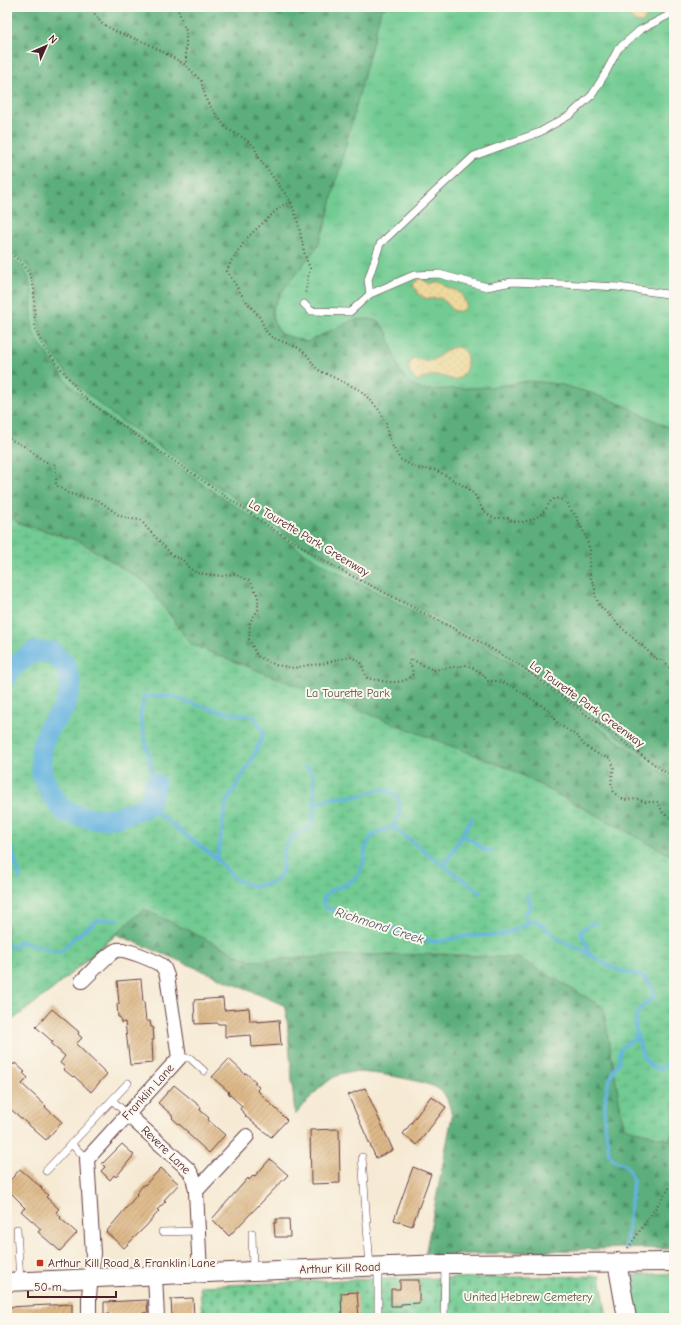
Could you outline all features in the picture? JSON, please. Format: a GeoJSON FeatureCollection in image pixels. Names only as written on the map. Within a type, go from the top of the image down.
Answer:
{"type":"FeatureCollection","features":[{"type":"Feature","properties":{"kind":"street","name":"Franklin Lane"},"geometry":{"type":"LineString","coordinates":[[82,981],[117,950],[126,951],[161,965],[167,976],[179,1058],[87,1159]]}},
{"type":"Feature","properties":{"kind":"street","name":"Revere Lane"},"geometry":{"type":"LineString","coordinates":[[127,1114],[188,1170],[194,1178],[200,1273]]}},
{"type":"Feature","properties":{"kind":"street"},"geometry":{"type":"LineString","coordinates":[[196,1191],[247,1136]]}},
{"type":"Feature","properties":{"kind":"street"},"geometry":{"type":"LineString","coordinates":[[87,1159],[93,1253],[89,1297],[89,1318]]}},
{"type":"Feature","properties":{"kind":"street"},"geometry":{"type":"LineString","coordinates":[[620,1262],[627,1318]]}},
{"type":"Feature","properties":{"kind":"street","name":"Arthur Kill Road"},"geometry":{"type":"LineString","coordinates":[[13,1282],[200,1273],[445,1264],[674,1262]]}},
{"type":"Feature","properties":{"kind":"street"},"geometry":{"type":"LineString","coordinates":[[155,1275],[157,1318]]}},
{"type":"Feature","properties":{"kind":"lane"},"geometry":{"type":"LineString","coordinates":[[370,294],[368,280],[380,244],[448,180],[474,156],[540,132],[570,115],[592,95],[618,49],[640,30],[667,16],[674,9]]}},
{"type":"Feature","properties":{"kind":"lane"},"geometry":{"type":"LineString","coordinates":[[304,304],[311,311],[350,312],[370,294],[414,275],[439,274],[487,287],[512,282],[562,284],[618,288],[674,295]]}},
{"type":"Feature","properties":{"kind":"lane"},"geometry":{"type":"LineString","coordinates":[[179,1058],[190,1058],[204,1071]]}},
{"type":"Feature","properties":{"kind":"lane"},"geometry":{"type":"LineString","coordinates":[[46,1171],[128,1083]]}},
{"type":"Feature","properties":{"kind":"lane"},"geometry":{"type":"LineString","coordinates":[[112,1100],[127,1114]]}},
{"type":"Feature","properties":{"kind":"lane"},"geometry":{"type":"LineString","coordinates":[[71,1144],[87,1159]]}},
{"type":"Feature","properties":{"kind":"lane"},"geometry":{"type":"LineString","coordinates":[[362,1157],[378,1318]]}},
{"type":"Feature","properties":{"kind":"lane"},"geometry":{"type":"LineString","coordinates":[[13,1282],[17,1229]]}},
{"type":"Feature","properties":{"kind":"lane"},"geometry":{"type":"LineString","coordinates":[[162,1232],[198,1231]]}},
{"type":"Feature","properties":{"kind":"lane"},"geometry":{"type":"LineString","coordinates":[[252,1233],[253,1271]]}},
{"type":"Feature","properties":{"kind":"lane"},"geometry":{"type":"LineString","coordinates":[[444,1318],[445,1264]]}},
{"type":"Feature","properties":{"kind":"path"},"geometry":{"type":"LineString","coordinates":[[90,7],[101,23],[147,43],[186,65],[201,81],[207,102],[227,129],[242,137],[254,146],[259,158],[291,202],[298,222],[305,256],[310,268],[304,304]]}},
{"type":"Feature","properties":{"kind":"path"},"geometry":{"type":"LineString","coordinates":[[177,7],[186,31],[186,65]]}},
{"type":"Feature","properties":{"kind":"path"},"geometry":{"type":"LineString","coordinates":[[291,202],[281,206],[248,237],[231,261],[227,271],[245,300],[259,316],[266,331],[271,337],[299,348],[308,356],[314,366],[320,371],[360,390],[380,411],[386,423],[388,435],[400,459],[416,468],[435,470],[467,488],[474,494],[483,510],[490,516],[495,518],[508,518],[512,521],[522,522],[531,520],[540,515],[555,498],[568,504],[576,516],[590,550],[589,569],[599,605],[652,656],[659,660],[663,660],[674,673]]}},
{"type":"Feature","properties":{"kind":"path","name":"La Tourette Park Greenway"},"geometry":{"type":"LineString","coordinates":[[7,251],[21,262],[31,277],[34,289],[35,329],[43,346],[81,394],[107,415],[276,531],[342,571],[482,643],[522,667],[674,779]]}},
{"type":"Feature","properties":{"kind":"path"},"geometry":{"type":"LineString","coordinates":[[7,435],[10,439],[29,449],[44,461],[56,466],[56,485],[68,493],[84,498],[98,500],[120,516],[141,520],[174,558],[182,559],[189,568],[197,573],[222,576],[234,574],[250,581],[258,596],[258,610],[250,622],[249,639],[257,656],[276,664],[294,668],[322,664],[338,659],[352,657],[360,663],[367,678],[385,682],[401,681],[411,677],[413,674],[412,668],[408,663],[411,659],[433,670],[467,665],[482,673],[488,681],[499,681],[512,686],[550,711],[558,724],[576,735],[586,746],[601,756],[610,758],[614,767],[611,782],[614,793],[624,800],[637,799],[645,802],[658,802],[663,813],[674,822]]}},
{"type":"Feature","properties":{"kind":"path"},"geometry":{"type":"LineString","coordinates":[[620,1262],[626,1250],[674,1181]]}},
{"type":"Feature","properties":{"kind":"green space","name":"La Tourette Park"},"geometry":{"type":"Polygon","coordinates":[[[7,7],[674,7],[674,1249],[619,1248],[425,1256],[452,1117],[449,1104],[443,1093],[437,1088],[418,1081],[389,1075],[348,1072],[333,1077],[316,1092],[295,1115],[286,1006],[117,934],[54,988],[7,1024],[7,7]]]}},
{"type":"Feature","properties":{"kind":"green space"},"geometry":{"type":"Polygon","coordinates":[[[7,7],[387,7],[381,10],[324,229],[317,247],[283,290],[272,309],[273,321],[281,334],[307,342],[353,320],[370,319],[380,322],[388,334],[400,371],[409,383],[422,390],[491,387],[529,381],[559,384],[591,393],[623,405],[674,430],[674,776],[514,659],[346,570],[284,534],[271,523],[116,417],[78,386],[65,371],[41,335],[37,312],[37,288],[32,272],[28,266],[7,247],[7,7]]]}},
{"type":"Feature","properties":{"kind":"green space"},"geometry":{"type":"Polygon","coordinates":[[[7,254],[24,269],[29,279],[32,292],[33,332],[39,343],[68,383],[100,412],[207,487],[329,568],[473,641],[519,667],[601,729],[674,781],[674,857],[510,769],[192,645],[146,583],[79,541],[18,523],[7,514],[7,254]]]}},
{"type":"Feature","properties":{"kind":"green space"},"geometry":{"type":"Polygon","coordinates":[[[7,514],[18,523],[79,541],[146,583],[192,645],[510,769],[674,857],[674,1130],[669,1140],[624,1127],[603,1007],[519,958],[441,954],[351,955],[251,961],[144,909],[54,988],[7,1024],[7,514]]]}},
{"type":"Feature","properties":{"kind":"green space"},"geometry":{"type":"Polygon","coordinates":[[[144,909],[251,961],[351,955],[441,954],[519,958],[603,1007],[624,1127],[669,1140],[674,1130],[674,1249],[619,1248],[425,1256],[452,1117],[449,1104],[443,1093],[437,1088],[418,1081],[389,1075],[348,1072],[333,1077],[316,1092],[295,1115],[286,1006],[116,934],[144,909]]]}},
{"type":"Feature","properties":{"kind":"green space"},"geometry":{"type":"Polygon","coordinates":[[[674,1273],[674,1318],[636,1318],[629,1282],[631,1278],[636,1275],[674,1273]]]}},
{"type":"Feature","properties":{"kind":"green space","name":"United Hebrew Cemetery"},"geometry":{"type":"Polygon","coordinates":[[[600,1276],[607,1318],[202,1318],[200,1286],[366,1279],[600,1276]]]}},
{"type":"Feature","properties":{"kind":"sand"},"geometry":{"type":"Polygon","coordinates":[[[634,7],[650,7],[645,20],[642,23],[637,23],[631,18],[631,10],[634,7]]]}},
{"type":"Feature","properties":{"kind":"sand"},"geometry":{"type":"Polygon","coordinates":[[[420,278],[430,284],[439,282],[459,292],[466,305],[464,309],[460,311],[452,310],[447,303],[440,298],[427,299],[418,294],[413,285],[420,278]]]}},
{"type":"Feature","properties":{"kind":"sand"},"geometry":{"type":"Polygon","coordinates":[[[455,347],[464,351],[467,360],[466,370],[459,378],[452,379],[434,376],[424,377],[417,381],[410,373],[409,365],[413,358],[429,361],[455,347]]]}},
{"type":"Feature","properties":{"kind":"building"},"geometry":{"type":"Polygon","coordinates":[[[141,979],[146,1021],[150,1021],[151,1027],[153,1027],[153,1063],[130,1065],[125,1022],[121,1023],[120,1017],[118,1017],[117,1004],[119,1004],[117,981],[141,979]]]}},
{"type":"Feature","properties":{"kind":"building"},"geometry":{"type":"Polygon","coordinates":[[[223,998],[224,1010],[249,1008],[250,1021],[257,1022],[279,1020],[281,1045],[252,1047],[251,1035],[225,1037],[225,1024],[195,1024],[194,1000],[223,998]]]}},
{"type":"Feature","properties":{"kind":"building"},"geometry":{"type":"Polygon","coordinates":[[[52,1009],[79,1032],[78,1034],[82,1038],[76,1044],[107,1074],[91,1092],[74,1076],[73,1077],[63,1069],[65,1067],[60,1063],[65,1056],[51,1044],[53,1042],[36,1027],[52,1009]]]}},
{"type":"Feature","properties":{"kind":"building"},"geometry":{"type":"Polygon","coordinates":[[[7,1058],[14,1065],[15,1063],[25,1072],[23,1073],[28,1078],[22,1084],[62,1122],[46,1140],[7,1106],[7,1058]]]}},
{"type":"Feature","properties":{"kind":"building"},"geometry":{"type":"Polygon","coordinates":[[[229,1059],[256,1082],[254,1083],[259,1087],[257,1090],[287,1120],[271,1137],[245,1116],[246,1115],[240,1109],[242,1106],[212,1077],[229,1059]]]}},
{"type":"Feature","properties":{"kind":"building"},"geometry":{"type":"Polygon","coordinates":[[[174,1085],[201,1107],[200,1110],[209,1118],[208,1120],[225,1135],[209,1153],[172,1118],[173,1117],[171,1114],[158,1103],[174,1085]]]}},
{"type":"Feature","properties":{"kind":"building"},"geometry":{"type":"Polygon","coordinates":[[[365,1088],[393,1150],[376,1158],[348,1095],[365,1088]]]}},
{"type":"Feature","properties":{"kind":"building"},"geometry":{"type":"Polygon","coordinates":[[[431,1096],[446,1107],[417,1145],[403,1134],[431,1096]]]}},
{"type":"Feature","properties":{"kind":"building"},"geometry":{"type":"Polygon","coordinates":[[[339,1129],[340,1183],[311,1184],[310,1130],[339,1129]]]}},
{"type":"Feature","properties":{"kind":"building"},"geometry":{"type":"Polygon","coordinates":[[[122,1144],[134,1155],[116,1177],[114,1175],[110,1180],[101,1171],[105,1167],[102,1164],[122,1144]]]}},
{"type":"Feature","properties":{"kind":"building"},"geometry":{"type":"Polygon","coordinates":[[[270,1159],[288,1175],[229,1236],[212,1219],[248,1178],[249,1180],[254,1175],[255,1176],[270,1159]]]}},
{"type":"Feature","properties":{"kind":"building"},"geometry":{"type":"Polygon","coordinates":[[[413,1167],[431,1174],[412,1226],[394,1220],[413,1167]]]}},
{"type":"Feature","properties":{"kind":"building"},"geometry":{"type":"Polygon","coordinates":[[[161,1168],[179,1184],[164,1200],[166,1201],[157,1210],[159,1211],[147,1225],[124,1248],[106,1232],[137,1195],[136,1194],[144,1184],[145,1185],[161,1168]]]}},
{"type":"Feature","properties":{"kind":"building"},"geometry":{"type":"Polygon","coordinates":[[[20,1169],[42,1188],[41,1189],[48,1195],[46,1197],[59,1209],[56,1212],[61,1217],[60,1218],[77,1233],[60,1251],[38,1232],[41,1229],[21,1211],[25,1208],[7,1189],[7,1184],[20,1169]]]}},
{"type":"Feature","properties":{"kind":"building"},"geometry":{"type":"Polygon","coordinates":[[[276,1219],[289,1219],[290,1237],[275,1237],[274,1223],[276,1223],[276,1219]]]}},
{"type":"Feature","properties":{"kind":"building"},"geometry":{"type":"Polygon","coordinates":[[[400,1280],[419,1280],[419,1303],[391,1306],[391,1289],[400,1289],[400,1280]]]}},
{"type":"Feature","properties":{"kind":"building"},"geometry":{"type":"Polygon","coordinates":[[[357,1292],[359,1318],[342,1318],[341,1293],[357,1292]]]}},
{"type":"Feature","properties":{"kind":"building"},"geometry":{"type":"Polygon","coordinates":[[[193,1298],[194,1318],[172,1318],[171,1299],[193,1298]]]}},
{"type":"Feature","properties":{"kind":"building"},"geometry":{"type":"Polygon","coordinates":[[[147,1300],[148,1312],[143,1313],[143,1318],[109,1318],[109,1314],[104,1314],[104,1302],[147,1300]]]}},
{"type":"Feature","properties":{"kind":"building"},"geometry":{"type":"Polygon","coordinates":[[[72,1304],[72,1318],[7,1318],[7,1307],[72,1304]]]}},
{"type":"Feature","properties":{"kind":"waterway","name":"Richmond Creek"},"geometry":{"type":"LineString","coordinates":[[7,676],[12,668],[33,652],[52,652],[65,665],[71,686],[63,710],[49,727],[41,749],[42,775],[52,796],[65,812],[93,819],[115,818],[148,806],[155,784]]}},
{"type":"Feature","properties":{"kind":"waterway","name":"Richmond Creek"},"geometry":{"type":"LineString","coordinates":[[155,784],[140,717],[144,696],[168,696],[219,711],[255,717],[264,733],[251,761],[226,803],[217,859],[235,879],[253,887],[277,880],[282,872],[284,850],[291,837],[310,828],[315,806],[320,802],[331,798],[363,795],[380,789],[387,790],[398,796],[400,807],[397,820],[392,827],[371,837],[365,849],[364,862],[357,877],[343,886],[331,890],[324,897],[323,903],[325,907],[352,919],[388,927],[435,942],[466,936],[500,935],[534,920],[542,924],[556,938],[619,971],[636,974],[646,978],[652,987],[654,996],[639,1010],[635,1028],[643,1057],[652,1067],[661,1069],[674,1056]]}},
{"type":"Feature","properties":{"kind":"waterway"},"geometry":{"type":"LineString","coordinates":[[305,766],[313,774],[315,806]]}},
{"type":"Feature","properties":{"kind":"waterway"},"geometry":{"type":"LineString","coordinates":[[148,806],[217,859]]}},
{"type":"Feature","properties":{"kind":"waterway"},"geometry":{"type":"LineString","coordinates":[[444,866],[472,818]]}},
{"type":"Feature","properties":{"kind":"waterway"},"geometry":{"type":"LineString","coordinates":[[392,827],[481,893]]}},
{"type":"Feature","properties":{"kind":"waterway"},"geometry":{"type":"LineString","coordinates":[[461,835],[474,841],[481,848],[492,852]]}},
{"type":"Feature","properties":{"kind":"waterway"},"geometry":{"type":"LineString","coordinates":[[7,839],[11,846],[20,879]]}},
{"type":"Feature","properties":{"kind":"waterway"},"geometry":{"type":"LineString","coordinates":[[527,895],[531,907],[525,914],[527,923]]}},
{"type":"Feature","properties":{"kind":"waterway"},"geometry":{"type":"LineString","coordinates":[[7,946],[16,946],[18,941],[60,952],[74,938],[97,920],[118,919]]}},
{"type":"Feature","properties":{"kind":"waterway"},"geometry":{"type":"LineString","coordinates":[[587,953],[588,948],[580,931],[596,922]]}},
{"type":"Feature","properties":{"kind":"waterway"},"geometry":{"type":"LineString","coordinates":[[626,1248],[633,1181],[630,1171],[625,1165],[614,1160],[609,1154],[604,1116],[609,1080],[619,1061],[620,1050],[637,1037]]}},
{"type":"Feature","properties":{"kind":"place","name":"Arthur Kill Road & Franklin Lane"},"geometry":{"type":"Point","coordinates":[40,1263]}}]}
